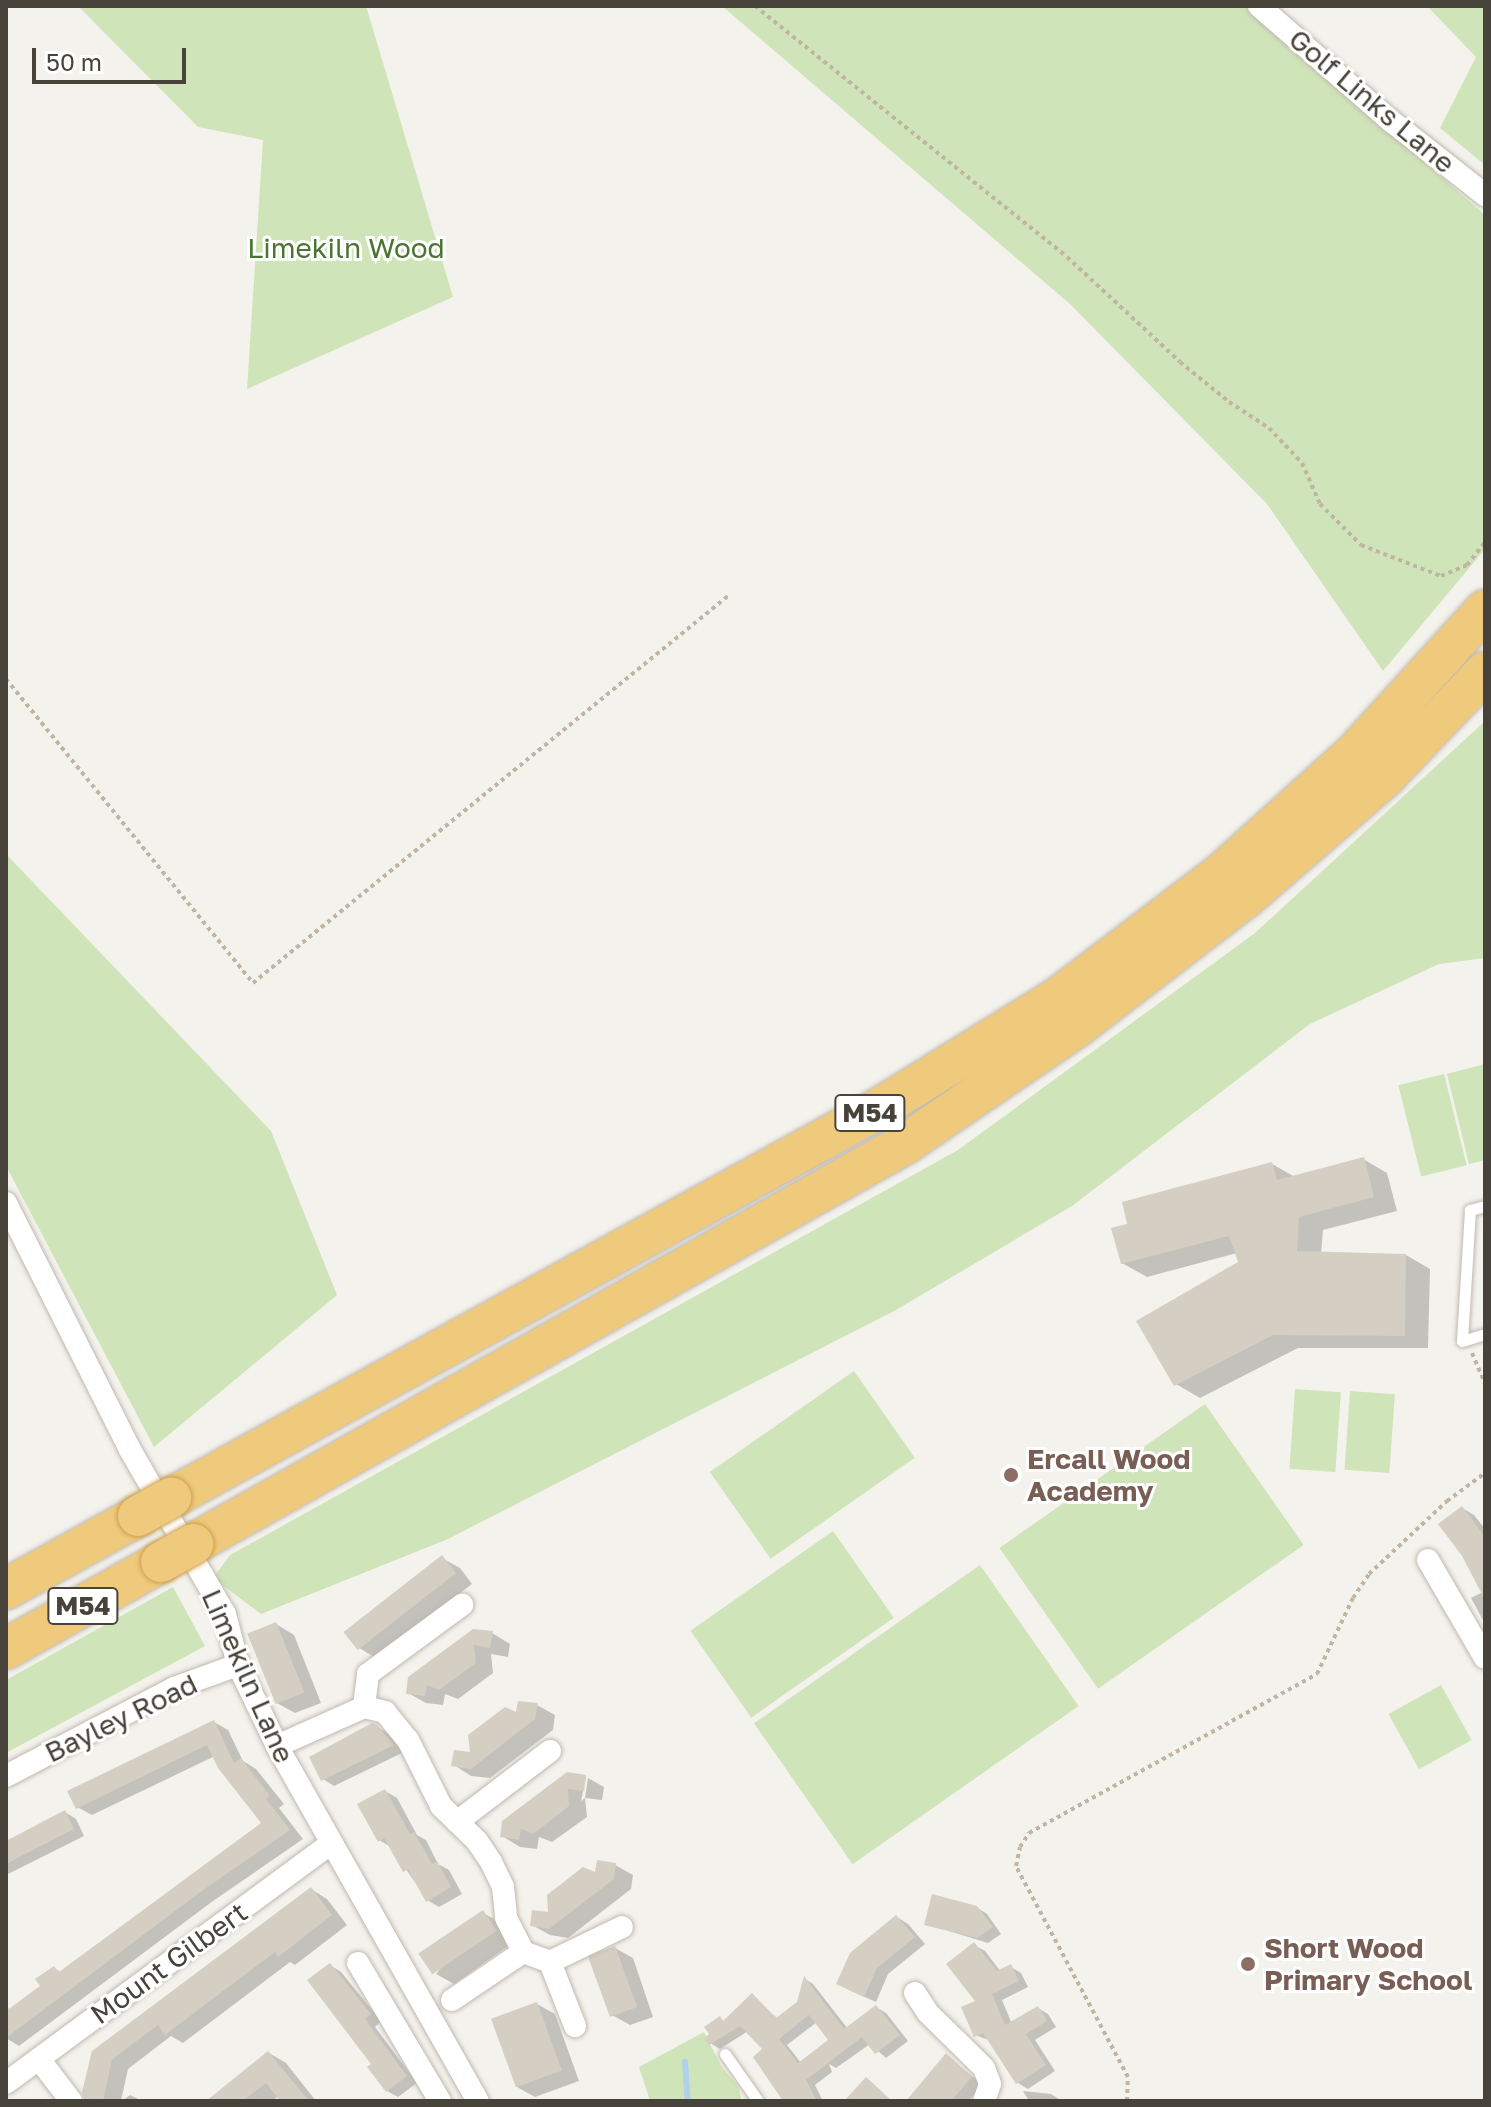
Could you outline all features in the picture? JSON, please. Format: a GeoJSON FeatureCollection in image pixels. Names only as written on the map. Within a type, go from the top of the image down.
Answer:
{"type":"FeatureCollection","features":[{"type":"Feature","properties":{"kind":"highway","name":"M54"},"geometry":{"type":"LineString","coordinates":[[6,1589],[878,1109],[1059,997],[1220,875],[1355,753],[1485,610]]}},
{"type":"Feature","properties":{"kind":"highway","name":"M54"},"geometry":{"type":"LineString","coordinates":[[6,1649],[905,1144],[1078,1026],[1245,898],[1384,778],[1485,672]]}},
{"type":"Feature","properties":{"kind":"street","name":"Golf Links Lane"},"geometry":{"type":"LineString","coordinates":[[1259,6],[1391,121],[1485,195]]}},
{"type":"Feature","properties":{"kind":"street","name":"Limekiln Lane"},"geometry":{"type":"LineString","coordinates":[[6,1203],[129,1448],[225,1614],[238,1665],[277,1746],[478,2101]]}},
{"type":"Feature","properties":{"kind":"street"},"geometry":{"type":"LineString","coordinates":[[1428,1560],[1485,1658]]}},
{"type":"Feature","properties":{"kind":"street"},"geometry":{"type":"LineString","coordinates":[[364,1707],[368,1674],[462,1605]]}},
{"type":"Feature","properties":{"kind":"street","name":"Bayley Road"},"geometry":{"type":"LineString","coordinates":[[6,1776],[174,1688],[238,1665]]}},
{"type":"Feature","properties":{"kind":"street"},"geometry":{"type":"LineString","coordinates":[[277,1746],[364,1707],[385,1712],[408,1740],[441,1806],[477,1841],[491,1862],[503,1887],[506,1918],[523,1952],[550,1962],[622,1927]]}},
{"type":"Feature","properties":{"kind":"street"},"geometry":{"type":"LineString","coordinates":[[457,1822],[550,1751]]}},
{"type":"Feature","properties":{"kind":"street","name":"Mount Gilbert"},"geometry":{"type":"LineString","coordinates":[[6,2083],[331,1843]]}},
{"type":"Feature","properties":{"kind":"street"},"geometry":{"type":"LineString","coordinates":[[452,2000],[523,1952]]}},
{"type":"Feature","properties":{"kind":"street"},"geometry":{"type":"LineString","coordinates":[[550,1962],[575,2026]]}},
{"type":"Feature","properties":{"kind":"street"},"geometry":{"type":"LineString","coordinates":[[358,1963],[440,2101]]}},
{"type":"Feature","properties":{"kind":"street"},"geometry":{"type":"LineString","coordinates":[[915,1993],[935,2022],[984,2068],[990,2084],[984,2101]]}},
{"type":"Feature","properties":{"kind":"street"},"geometry":{"type":"LineString","coordinates":[[39,2059],[71,2101]]}},
{"type":"Feature","properties":{"kind":"lane"},"geometry":{"type":"LineString","coordinates":[[1485,1206],[1470,1210],[1462,1341],[1467,1342],[1485,1334]]}},
{"type":"Feature","properties":{"kind":"lane"},"geometry":{"type":"LineString","coordinates":[[725,2054],[758,2101]]}},
{"type":"Feature","properties":{"kind":"path"},"geometry":{"type":"LineString","coordinates":[[755,6],[1067,257],[1180,362],[1229,402],[1269,428],[1302,463],[1320,504],[1361,545],[1441,576],[1467,565],[1485,542]]}},
{"type":"Feature","properties":{"kind":"path"},"geometry":{"type":"LineString","coordinates":[[6,679],[253,983],[728,596]]}},
{"type":"Feature","properties":{"kind":"path"},"geometry":{"type":"LineString","coordinates":[[1467,1342],[1485,1384]]}},
{"type":"Feature","properties":{"kind":"path"},"geometry":{"type":"LineString","coordinates":[[1127,2101],[1128,2077],[1016,1866],[1020,1847],[1029,1833],[1317,1674],[1353,1598],[1369,1574],[1447,1501],[1485,1473]]}},
{"type":"Feature","properties":{"kind":"green space","name":"Limekiln Wood"},"geometry":{"type":"Polygon","coordinates":[[[78,6],[366,6],[453,297],[247,389],[263,140],[198,127],[78,6]]]}},
{"type":"Feature","properties":{"kind":"green space"},"geometry":{"type":"Polygon","coordinates":[[[722,6],[1246,6],[1485,215],[1485,549],[1383,671],[1267,504],[1070,304],[722,6]]]}},
{"type":"Feature","properties":{"kind":"green space"},"geometry":{"type":"Polygon","coordinates":[[[1427,6],[1485,6],[1485,165],[1440,128],[1476,57],[1427,6]]]}},
{"type":"Feature","properties":{"kind":"green space"},"geometry":{"type":"Polygon","coordinates":[[[1485,721],[1485,958],[1439,964],[1310,1024],[1072,1206],[896,1310],[448,1539],[261,1614],[213,1578],[230,1555],[958,1150],[1255,933],[1485,721]]]}},
{"type":"Feature","properties":{"kind":"green space"},"geometry":{"type":"Polygon","coordinates":[[[6,854],[271,1131],[337,1295],[154,1447],[6,1166],[6,854]]]}},
{"type":"Feature","properties":{"kind":"green space"},"geometry":{"type":"Polygon","coordinates":[[[1485,1064],[1485,1160],[1469,1164],[1447,1074],[1485,1064]]]}},
{"type":"Feature","properties":{"kind":"green space"},"geometry":{"type":"Polygon","coordinates":[[[1444,1074],[1467,1165],[1421,1177],[1398,1085],[1444,1074]]]}},
{"type":"Feature","properties":{"kind":"green space"},"geometry":{"type":"Polygon","coordinates":[[[854,1371],[915,1458],[771,1559],[710,1472],[854,1371]]]}},
{"type":"Feature","properties":{"kind":"green space"},"geometry":{"type":"Polygon","coordinates":[[[1295,1389],[1341,1392],[1335,1472],[1289,1469],[1295,1389]]]}},
{"type":"Feature","properties":{"kind":"green space"},"geometry":{"type":"Polygon","coordinates":[[[1350,1391],[1395,1394],[1389,1473],[1344,1470],[1350,1391]]]}},
{"type":"Feature","properties":{"kind":"green space"},"geometry":{"type":"Polygon","coordinates":[[[1205,1404],[1304,1545],[1098,1689],[999,1548],[1205,1404]]]}},
{"type":"Feature","properties":{"kind":"green space"},"geometry":{"type":"Polygon","coordinates":[[[833,1531],[894,1618],[751,1718],[690,1631],[833,1531]]]}},
{"type":"Feature","properties":{"kind":"green space"},"geometry":{"type":"Polygon","coordinates":[[[980,1565],[1079,1706],[853,1864],[754,1723],[980,1565]]]}},
{"type":"Feature","properties":{"kind":"green space"},"geometry":{"type":"Polygon","coordinates":[[[173,1587],[205,1646],[6,1753],[6,1680],[173,1587]]]}},
{"type":"Feature","properties":{"kind":"green space"},"geometry":{"type":"Polygon","coordinates":[[[1441,1685],[1472,1740],[1419,1769],[1389,1714],[1441,1685]]]}},
{"type":"Feature","properties":{"kind":"green space"},"geometry":{"type":"Polygon","coordinates":[[[704,2032],[721,2066],[738,2086],[742,2101],[650,2101],[639,2067],[704,2032]]]}},
{"type":"Feature","properties":{"kind":"building"},"geometry":{"type":"Polygon","coordinates":[[[1364,1157],[1374,1197],[1299,1217],[1297,1251],[1406,1254],[1405,1336],[1273,1335],[1174,1386],[1136,1321],[1238,1262],[1229,1236],[1121,1264],[1111,1228],[1127,1224],[1122,1202],[1272,1162],[1277,1180],[1364,1157]]]}},
{"type":"Feature","properties":{"kind":"building"},"geometry":{"type":"Polygon","coordinates":[[[1462,1506],[1485,1537],[1485,1600],[1462,1556],[1438,1524],[1462,1506]]]}},
{"type":"Feature","properties":{"kind":"building"},"geometry":{"type":"Polygon","coordinates":[[[442,1555],[456,1573],[358,1650],[343,1632],[442,1555]]]}},
{"type":"Feature","properties":{"kind":"building"},"geometry":{"type":"Polygon","coordinates":[[[276,1622],[304,1692],[276,1704],[247,1634],[276,1622]]]}},
{"type":"Feature","properties":{"kind":"building"},"geometry":{"type":"Polygon","coordinates":[[[473,1629],[493,1631],[490,1648],[474,1645],[476,1663],[439,1690],[427,1685],[425,1696],[406,1694],[408,1677],[473,1629]]]}},
{"type":"Feature","properties":{"kind":"building"},"geometry":{"type":"Polygon","coordinates":[[[518,1701],[538,1703],[535,1719],[471,1769],[451,1766],[454,1750],[470,1752],[468,1735],[505,1707],[516,1712],[518,1701]]]}},
{"type":"Feature","properties":{"kind":"building"},"geometry":{"type":"Polygon","coordinates":[[[214,1720],[234,1763],[241,1758],[270,1796],[266,1799],[290,1830],[199,1893],[6,2038],[6,2011],[40,1986],[35,1979],[54,1966],[59,1972],[261,1823],[218,1768],[207,1745],[76,1809],[67,1791],[214,1720]]]}},
{"type":"Feature","properties":{"kind":"building"},"geometry":{"type":"Polygon","coordinates":[[[372,1723],[394,1745],[321,1781],[309,1757],[372,1723]]]}},
{"type":"Feature","properties":{"kind":"building"},"geometry":{"type":"Polygon","coordinates":[[[567,1772],[586,1775],[584,1791],[568,1789],[569,1806],[533,1834],[521,1829],[519,1840],[500,1837],[502,1821],[567,1772]]]}},
{"type":"Feature","properties":{"kind":"building"},"geometry":{"type":"Polygon","coordinates":[[[385,1789],[410,1834],[414,1832],[432,1864],[437,1861],[451,1887],[426,1902],[408,1869],[403,1872],[384,1838],[378,1842],[357,1804],[385,1789]]]}},
{"type":"Feature","properties":{"kind":"building"},"geometry":{"type":"Polygon","coordinates":[[[65,1810],[74,1829],[6,1864],[6,1841],[65,1810]]]}},
{"type":"Feature","properties":{"kind":"building"},"geometry":{"type":"Polygon","coordinates":[[[597,1860],[616,1863],[614,1879],[549,1929],[530,1926],[532,1910],[548,1912],[547,1895],[583,1867],[595,1872],[597,1860]]]}},
{"type":"Feature","properties":{"kind":"building"},"geometry":{"type":"Polygon","coordinates":[[[311,1887],[332,1915],[278,1957],[275,1952],[165,2035],[158,2025],[123,2051],[112,2060],[103,2101],[85,2101],[82,2092],[92,2051],[311,1887]]]}},
{"type":"Feature","properties":{"kind":"building"},"geometry":{"type":"Polygon","coordinates":[[[932,1894],[977,1906],[993,1927],[977,1938],[924,1925],[932,1894]]]}},
{"type":"Feature","properties":{"kind":"building"},"geometry":{"type":"Polygon","coordinates":[[[483,1910],[497,1931],[432,1974],[418,1954],[483,1910]]]}},
{"type":"Feature","properties":{"kind":"building"},"geometry":{"type":"Polygon","coordinates":[[[896,1915],[915,1937],[877,1968],[864,1997],[836,1984],[850,1953],[896,1915]]]}},
{"type":"Feature","properties":{"kind":"building"},"geometry":{"type":"Polygon","coordinates":[[[974,1942],[997,1971],[1011,1964],[1019,1981],[992,1994],[1005,2025],[1038,2006],[1047,2021],[1026,2034],[1046,2065],[1016,2084],[983,2033],[974,2037],[961,2007],[975,2001],[946,1964],[974,1942]]]}},
{"type":"Feature","properties":{"kind":"building"},"geometry":{"type":"Polygon","coordinates":[[[615,1946],[637,2007],[610,2017],[588,1956],[615,1946]]]}},
{"type":"Feature","properties":{"kind":"building"},"geometry":{"type":"Polygon","coordinates":[[[330,1963],[371,2014],[365,2019],[407,2076],[386,2092],[367,2067],[371,2064],[307,1980],[330,1963]]]}},
{"type":"Feature","properties":{"kind":"building"},"geometry":{"type":"Polygon","coordinates":[[[804,1976],[844,2029],[876,2005],[900,2035],[875,2054],[862,2037],[806,2080],[817,2101],[783,2101],[753,2057],[762,2049],[740,2026],[709,2045],[704,2039],[709,2034],[704,2027],[720,2016],[723,2021],[752,1993],[776,2018],[797,2002],[804,1976]],[[809,2015],[779,2039],[798,2063],[828,2040],[809,2015]]]}},
{"type":"Feature","properties":{"kind":"building"},"geometry":{"type":"Polygon","coordinates":[[[537,2002],[562,2071],[516,2087],[491,2019],[537,2002]]]}},
{"type":"Feature","properties":{"kind":"building"},"geometry":{"type":"Polygon","coordinates":[[[268,2051],[309,2101],[280,2101],[266,2083],[243,2101],[206,2101],[268,2051]]]}},
{"type":"Feature","properties":{"kind":"building"},"geometry":{"type":"Polygon","coordinates":[[[946,2053],[972,2077],[951,2101],[906,2101],[946,2053]]]}},
{"type":"Feature","properties":{"kind":"building"},"geometry":{"type":"Polygon","coordinates":[[[866,2077],[892,2101],[844,2101],[866,2077]]]}},
{"type":"Feature","properties":{"kind":"waterway"},"geometry":{"type":"LineString","coordinates":[[685,2062],[688,2101]]}},
{"type":"Feature","properties":{"kind":"place","name":"Ercall Wood Academy"},"geometry":{"type":"Point","coordinates":[1011,1475]}},
{"type":"Feature","properties":{"kind":"place","name":"Short Wood Primary School"},"geometry":{"type":"Point","coordinates":[1248,1964]}}]}
